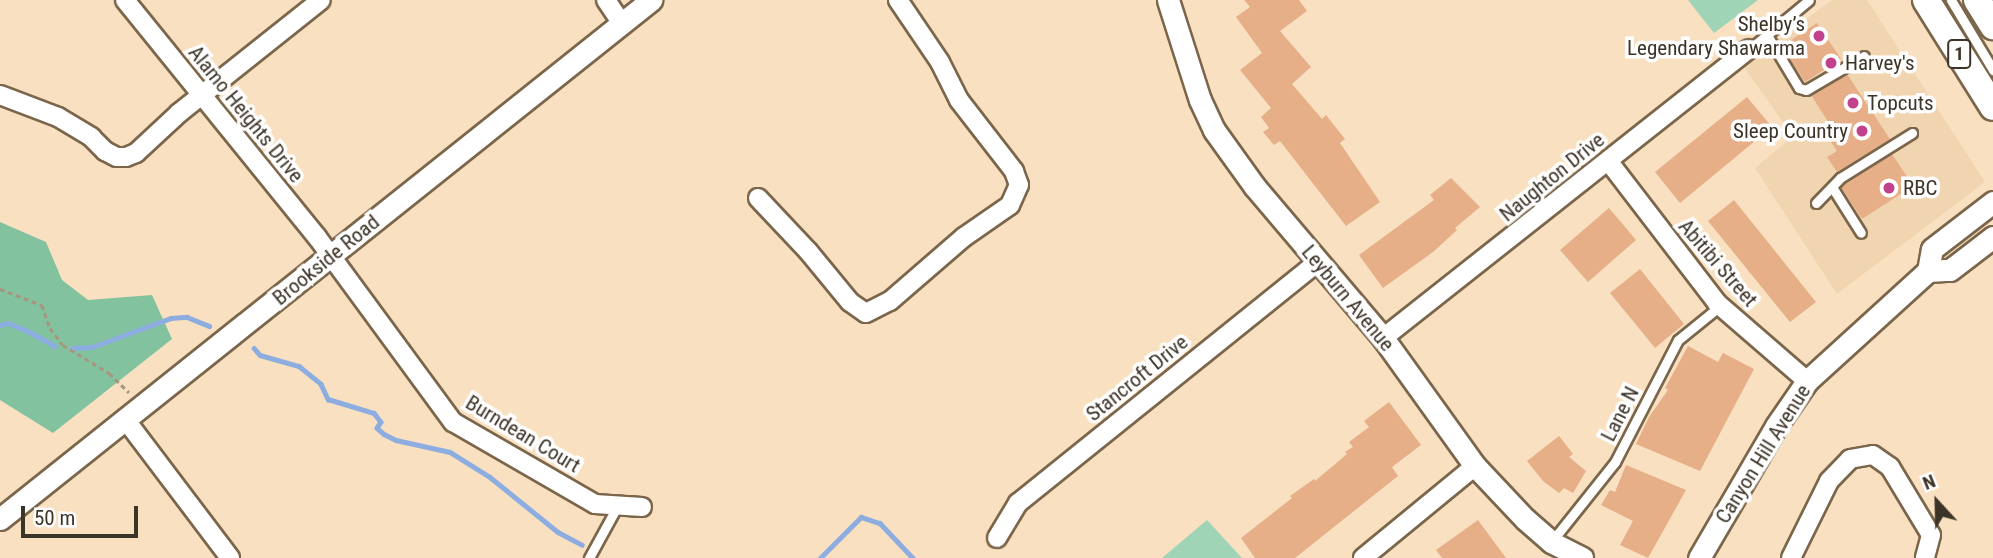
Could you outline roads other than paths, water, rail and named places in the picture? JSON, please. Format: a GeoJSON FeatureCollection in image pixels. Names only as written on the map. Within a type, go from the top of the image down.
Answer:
{"type":"FeatureCollection","features":[{"type":"Feature","properties":{"kind":"main road","name":"1"},"geometry":{"type":"LineString","coordinates":[[1926,0],[1993,107]]}},
{"type":"Feature","properties":{"kind":"main road","name":"1"},"geometry":{"type":"LineString","coordinates":[[1977,0],[1993,26]]}},
{"type":"Feature","properties":{"kind":"street","name":"Alamo Heights Drive"},"geometry":{"type":"LineString","coordinates":[[125,0],[331,256]]}},
{"type":"Feature","properties":{"kind":"street"},"geometry":{"type":"LineString","coordinates":[[0,95],[58,117],[91,137],[105,151],[117,157],[126,157],[136,153],[142,144],[321,0]]}},
{"type":"Feature","properties":{"kind":"street"},"geometry":{"type":"LineString","coordinates":[[606,0],[622,24]]}},
{"type":"Feature","properties":{"kind":"street","name":"Brookside Road"},"geometry":{"type":"LineString","coordinates":[[0,519],[651,0]]}},
{"type":"Feature","properties":{"kind":"street"},"geometry":{"type":"LineString","coordinates":[[758,198],[808,251],[850,302],[866,313],[890,301],[964,237],[1010,205],[1019,185],[1014,172],[959,100],[940,62],[898,0]]}},
{"type":"Feature","properties":{"kind":"street","name":"Leyburn Avenue"},"geometry":{"type":"LineString","coordinates":[[1168,0],[1200,100],[1214,130],[1317,263],[1383,338],[1475,466],[1525,519],[1551,541],[1581,558]]}},
{"type":"Feature","properties":{"kind":"street","name":"Naughton Drive"},"geometry":{"type":"LineString","coordinates":[[1383,338],[1750,48]]}},
{"type":"Feature","properties":{"kind":"street","name":"Abitibi Street"},"geometry":{"type":"LineString","coordinates":[[1609,162],[1720,306],[1808,381]]}},
{"type":"Feature","properties":{"kind":"street","name":"Canyon Hill Avenue"},"geometry":{"type":"LineString","coordinates":[[1699,558],[1776,426],[1808,381],[1928,271],[1932,249],[1993,202]]}},
{"type":"Feature","properties":{"kind":"street","name":"Canyon Hill Avenue"},"geometry":{"type":"LineString","coordinates":[[1928,271],[1950,270],[1993,237]]}},
{"type":"Feature","properties":{"kind":"street","name":"Burndean Court"},"geometry":{"type":"LineString","coordinates":[[331,256],[453,422],[595,504],[642,507]]}},
{"type":"Feature","properties":{"kind":"street","name":"Stancroft Drive"},"geometry":{"type":"LineString","coordinates":[[997,538],[1018,503],[1317,263]]}},
{"type":"Feature","properties":{"kind":"street"},"geometry":{"type":"LineString","coordinates":[[125,419],[230,558]]}},
{"type":"Feature","properties":{"kind":"street"},"geometry":{"type":"LineString","coordinates":[[1791,558],[1829,481],[1850,459],[1873,455],[1891,467],[1931,535],[1925,558]]}},
{"type":"Feature","properties":{"kind":"street"},"geometry":{"type":"LineString","coordinates":[[1363,558],[1446,487],[1475,466]]}},
{"type":"Feature","properties":{"kind":"lane"},"geometry":{"type":"LineString","coordinates":[[1750,48],[1809,0]]}},
{"type":"Feature","properties":{"kind":"lane"},"geometry":{"type":"LineString","coordinates":[[1951,0],[1993,70]]}},
{"type":"Feature","properties":{"kind":"lane"},"geometry":{"type":"LineString","coordinates":[[1767,35],[1799,88],[1806,90],[1864,56]]}},
{"type":"Feature","properties":{"kind":"lane"},"geometry":{"type":"LineString","coordinates":[[1816,203],[1840,178],[1912,132]]}},
{"type":"Feature","properties":{"kind":"lane"},"geometry":{"type":"LineString","coordinates":[[1832,187],[1861,233]]}},
{"type":"Feature","properties":{"kind":"lane","name":"Lane N"},"geometry":{"type":"LineString","coordinates":[[1551,541],[1615,462],[1678,340],[1720,306]]}},
{"type":"Feature","properties":{"kind":"lane"},"geometry":{"type":"LineString","coordinates":[[589,558],[618,505]]}},
{"type":"Feature","properties":{"kind":"waterway"},"geometry":{"type":"LineString","coordinates":[[72,348],[92,347],[171,318],[187,317],[209,326]]}},
{"type":"Feature","properties":{"kind":"waterway"},"geometry":{"type":"LineString","coordinates":[[0,325],[8,323],[55,346]]}},
{"type":"Feature","properties":{"kind":"waterway"},"geometry":{"type":"LineString","coordinates":[[254,348],[260,355],[299,366],[321,384],[328,399],[374,413],[381,422],[377,428],[384,434],[396,440],[450,452],[490,477],[558,532],[582,545]]}},
{"type":"Feature","properties":{"kind":"waterway"},"geometry":{"type":"LineString","coordinates":[[820,558],[861,517],[880,523],[913,558]]}},
{"type":"Feature","properties":{"kind":"place","name":"Shelby’s Legendary Shawarma"},"geometry":{"type":"Point","coordinates":[1819,36]}},
{"type":"Feature","properties":{"kind":"place","name":"Harvey's"},"geometry":{"type":"Point","coordinates":[1831,63]}},
{"type":"Feature","properties":{"kind":"place","name":"Topcuts"},"geometry":{"type":"Point","coordinates":[1853,103]}},
{"type":"Feature","properties":{"kind":"place","name":"Sleep Country"},"geometry":{"type":"Point","coordinates":[1862,131]}},
{"type":"Feature","properties":{"kind":"place","name":"RBC"},"geometry":{"type":"Point","coordinates":[1889,188]}}]}
